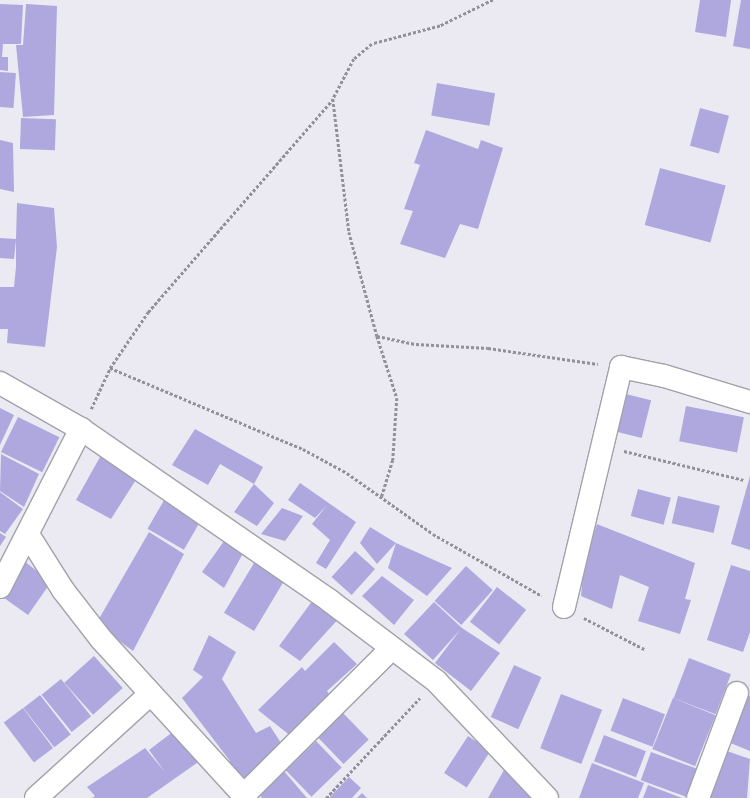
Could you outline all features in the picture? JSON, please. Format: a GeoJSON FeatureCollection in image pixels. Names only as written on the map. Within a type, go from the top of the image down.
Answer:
{"type":"FeatureCollection","features":[{"type":"Feature","properties":{"kind":"street"},"geometry":{"type":"LineString","coordinates":[[564,607],[621,367],[664,376],[750,402]]}},
{"type":"Feature","properties":{"kind":"street"},"geometry":{"type":"LineString","coordinates":[[0,383],[81,429],[204,510],[436,681],[547,798]]}},
{"type":"Feature","properties":{"kind":"street"},"geometry":{"type":"LineString","coordinates":[[0,587],[29,536],[81,429]]}},
{"type":"Feature","properties":{"kind":"street"},"geometry":{"type":"LineString","coordinates":[[29,536],[62,590],[149,695],[245,797],[391,649]]}},
{"type":"Feature","properties":{"kind":"street"},"geometry":{"type":"LineString","coordinates":[[698,798],[737,693]]}},
{"type":"Feature","properties":{"kind":"street"},"geometry":{"type":"LineString","coordinates":[[36,798],[149,695]]}},
{"type":"Feature","properties":{"kind":"path"},"geometry":{"type":"LineString","coordinates":[[81,429],[110,368],[148,312],[333,99],[354,59],[372,44],[440,26],[493,0]]}},
{"type":"Feature","properties":{"kind":"path"},"geometry":{"type":"LineString","coordinates":[[333,99],[349,232],[377,336],[397,398],[393,460],[382,497]]}},
{"type":"Feature","properties":{"kind":"path"},"geometry":{"type":"LineString","coordinates":[[377,336],[416,344],[488,348],[621,367]]}},
{"type":"Feature","properties":{"kind":"path"},"geometry":{"type":"LineString","coordinates":[[110,368],[303,449],[382,497],[434,534],[564,607],[644,649]]}},
{"type":"Feature","properties":{"kind":"path"},"geometry":{"type":"LineString","coordinates":[[602,446],[744,480]]}},
{"type":"Feature","properties":{"kind":"path"},"geometry":{"type":"LineString","coordinates":[[326,798],[436,681]]}},
{"type":"Feature","properties":{"kind":"building"},"geometry":{"type":"Polygon","coordinates":[[[700,0],[731,0],[726,37],[695,32],[700,0]]]}},
{"type":"Feature","properties":{"kind":"building"},"geometry":{"type":"Polygon","coordinates":[[[741,0],[750,0],[750,49],[733,46],[741,0]]]}},
{"type":"Feature","properties":{"kind":"building"},"geometry":{"type":"Polygon","coordinates":[[[0,4],[23,5],[21,44],[3,44],[2,57],[8,57],[8,71],[0,70],[0,4]]]}},
{"type":"Feature","properties":{"kind":"building"},"geometry":{"type":"Polygon","coordinates":[[[26,4],[57,6],[54,115],[23,117],[16,45],[23,45],[26,4]]]}},
{"type":"Feature","properties":{"kind":"building"},"geometry":{"type":"Polygon","coordinates":[[[0,72],[16,73],[14,108],[0,107],[0,72]]]}},
{"type":"Feature","properties":{"kind":"building"},"geometry":{"type":"Polygon","coordinates":[[[437,83],[495,93],[489,126],[431,115],[437,83]]]}},
{"type":"Feature","properties":{"kind":"building"},"geometry":{"type":"Polygon","coordinates":[[[700,108],[729,116],[719,153],[690,146],[700,108]]]}},
{"type":"Feature","properties":{"kind":"building"},"geometry":{"type":"Polygon","coordinates":[[[21,118],[56,119],[55,150],[20,149],[21,118]]]}},
{"type":"Feature","properties":{"kind":"building"},"geometry":{"type":"Polygon","coordinates":[[[426,130],[478,149],[481,140],[503,148],[478,229],[460,224],[445,258],[400,244],[413,211],[404,209],[420,165],[414,163],[426,130]]]}},
{"type":"Feature","properties":{"kind":"building"},"geometry":{"type":"Polygon","coordinates":[[[0,140],[13,143],[14,192],[0,189],[0,140]]]}},
{"type":"Feature","properties":{"kind":"building"},"geometry":{"type":"Polygon","coordinates":[[[660,168],[726,186],[710,243],[645,225],[660,168]]]}},
{"type":"Feature","properties":{"kind":"building"},"geometry":{"type":"Polygon","coordinates":[[[17,203],[54,208],[57,247],[45,347],[7,343],[8,329],[0,329],[0,287],[14,287],[16,240],[14,259],[0,258],[0,238],[16,239],[17,203]]]}},
{"type":"Feature","properties":{"kind":"building"},"geometry":{"type":"Polygon","coordinates":[[[622,393],[651,400],[642,438],[613,431],[622,393]]]}},
{"type":"Feature","properties":{"kind":"building"},"geometry":{"type":"Polygon","coordinates":[[[686,406],[744,417],[737,453],[679,441],[686,406]]]}},
{"type":"Feature","properties":{"kind":"building"},"geometry":{"type":"Polygon","coordinates":[[[0,408],[14,415],[0,445],[0,408]]]}},
{"type":"Feature","properties":{"kind":"building"},"geometry":{"type":"Polygon","coordinates":[[[18,417],[59,437],[42,472],[1,452],[18,417]]]}},
{"type":"Feature","properties":{"kind":"building"},"geometry":{"type":"Polygon","coordinates":[[[195,429],[263,467],[254,484],[220,464],[208,485],[172,465],[195,429]]]}},
{"type":"Feature","properties":{"kind":"building"},"geometry":{"type":"Polygon","coordinates":[[[1,454],[39,474],[24,507],[0,491],[1,454]]]}},
{"type":"Feature","properties":{"kind":"building"},"geometry":{"type":"Polygon","coordinates":[[[100,457],[139,475],[111,519],[76,500],[100,457]]]}},
{"type":"Feature","properties":{"kind":"building"},"geometry":{"type":"Polygon","coordinates":[[[750,476],[750,550],[731,544],[750,476]]]}},
{"type":"Feature","properties":{"kind":"building"},"geometry":{"type":"Polygon","coordinates":[[[300,483],[356,522],[326,569],[316,563],[330,540],[312,524],[327,505],[315,518],[288,500],[300,483]]]}},
{"type":"Feature","properties":{"kind":"building"},"geometry":{"type":"Polygon","coordinates":[[[254,484],[274,503],[257,526],[234,512],[254,484]]]}},
{"type":"Feature","properties":{"kind":"building"},"geometry":{"type":"Polygon","coordinates":[[[638,489],[671,498],[664,525],[631,516],[638,489]]]}},
{"type":"Feature","properties":{"kind":"building"},"geometry":{"type":"Polygon","coordinates":[[[0,492],[23,509],[5,534],[0,531],[0,492]]]}},
{"type":"Feature","properties":{"kind":"building"},"geometry":{"type":"Polygon","coordinates":[[[167,495],[203,516],[184,550],[148,529],[167,495]]]}},
{"type":"Feature","properties":{"kind":"building"},"geometry":{"type":"Polygon","coordinates":[[[678,496],[720,506],[714,533],[672,523],[678,496]]]}},
{"type":"Feature","properties":{"kind":"building"},"geometry":{"type":"Polygon","coordinates":[[[282,508],[303,516],[285,541],[261,534],[282,508]]]}},
{"type":"Feature","properties":{"kind":"building"},"geometry":{"type":"Polygon","coordinates":[[[597,524],[695,563],[685,599],[691,600],[680,634],[638,621],[649,587],[620,575],[612,609],[581,596],[584,561],[597,524]]]}},
{"type":"Feature","properties":{"kind":"building"},"geometry":{"type":"Polygon","coordinates":[[[370,527],[396,543],[377,564],[360,543],[370,527]]]}},
{"type":"Feature","properties":{"kind":"building"},"geometry":{"type":"Polygon","coordinates":[[[149,532],[184,554],[133,651],[96,624],[149,532]]]}},
{"type":"Feature","properties":{"kind":"building"},"geometry":{"type":"Polygon","coordinates":[[[0,533],[6,537],[0,546],[0,533]]]}},
{"type":"Feature","properties":{"kind":"building"},"geometry":{"type":"Polygon","coordinates":[[[229,534],[247,546],[224,588],[202,572],[229,534]]]}},
{"type":"Feature","properties":{"kind":"building"},"geometry":{"type":"Polygon","coordinates":[[[396,543],[452,568],[427,596],[388,568],[396,543]]]}},
{"type":"Feature","properties":{"kind":"building"},"geometry":{"type":"Polygon","coordinates":[[[355,551],[375,569],[352,595],[332,577],[355,551]]]}},
{"type":"Feature","properties":{"kind":"building"},"geometry":{"type":"Polygon","coordinates":[[[19,557],[51,582],[28,615],[0,595],[19,557]]]}},
{"type":"Feature","properties":{"kind":"building"},"geometry":{"type":"Polygon","coordinates":[[[257,558],[287,576],[254,631],[224,613],[257,558]]]}},
{"type":"Feature","properties":{"kind":"building"},"geometry":{"type":"Polygon","coordinates":[[[731,565],[750,571],[750,632],[743,652],[707,640],[731,565]]]}},
{"type":"Feature","properties":{"kind":"building"},"geometry":{"type":"Polygon","coordinates":[[[466,566],[493,590],[461,625],[435,601],[466,566]]]}},
{"type":"Feature","properties":{"kind":"building"},"geometry":{"type":"Polygon","coordinates":[[[382,576],[414,600],[394,625],[362,596],[382,576]]]}},
{"type":"Feature","properties":{"kind":"building"},"geometry":{"type":"Polygon","coordinates":[[[497,587],[526,610],[499,644],[470,622],[497,587]]]}},
{"type":"Feature","properties":{"kind":"building"},"geometry":{"type":"Polygon","coordinates":[[[316,596],[341,616],[300,661],[279,646],[316,596]]]}},
{"type":"Feature","properties":{"kind":"building"},"geometry":{"type":"Polygon","coordinates":[[[434,602],[462,628],[500,653],[471,691],[435,663],[460,630],[433,660],[404,634],[434,602]]]}},
{"type":"Feature","properties":{"kind":"building"},"geometry":{"type":"Polygon","coordinates":[[[209,635],[236,652],[222,679],[256,733],[270,726],[283,746],[242,788],[224,766],[230,761],[182,698],[203,677],[193,670],[209,635]]]}},
{"type":"Feature","properties":{"kind":"building"},"geometry":{"type":"Polygon","coordinates":[[[334,642],[357,664],[327,691],[330,695],[292,737],[258,710],[302,667],[305,671],[334,642]]]}},
{"type":"Feature","properties":{"kind":"building"},"geometry":{"type":"Polygon","coordinates":[[[94,656],[123,688],[93,715],[64,683],[94,656]]]}},
{"type":"Feature","properties":{"kind":"building"},"geometry":{"type":"Polygon","coordinates":[[[689,658],[731,674],[716,714],[674,698],[689,658]]]}},
{"type":"Feature","properties":{"kind":"building"},"geometry":{"type":"Polygon","coordinates":[[[514,665],[541,677],[518,729],[491,717],[514,665]]]}},
{"type":"Feature","properties":{"kind":"building"},"geometry":{"type":"Polygon","coordinates":[[[61,679],[91,716],[72,732],[42,695],[61,679]]]}},
{"type":"Feature","properties":{"kind":"building"},"geometry":{"type":"Polygon","coordinates":[[[742,692],[750,696],[750,751],[723,740],[742,692]]]}},
{"type":"Feature","properties":{"kind":"building"},"geometry":{"type":"Polygon","coordinates":[[[561,694],[602,710],[581,764],[540,748],[561,694]]]}},
{"type":"Feature","properties":{"kind":"building"},"geometry":{"type":"Polygon","coordinates":[[[40,695],[71,734],[54,747],[23,708],[40,695]]]}},
{"type":"Feature","properties":{"kind":"building"},"geometry":{"type":"Polygon","coordinates":[[[623,698],[665,714],[652,747],[610,731],[623,698]]]}},
{"type":"Feature","properties":{"kind":"building"},"geometry":{"type":"Polygon","coordinates":[[[673,698],[716,715],[695,766],[652,749],[673,698]]]}},
{"type":"Feature","properties":{"kind":"building"},"geometry":{"type":"Polygon","coordinates":[[[23,708],[53,748],[34,762],[4,722],[23,708]]]}},
{"type":"Feature","properties":{"kind":"building"},"geometry":{"type":"Polygon","coordinates":[[[343,713],[369,740],[344,764],[318,737],[343,713]]]}},
{"type":"Feature","properties":{"kind":"building"},"geometry":{"type":"Polygon","coordinates":[[[178,728],[204,758],[147,798],[92,798],[95,796],[87,787],[145,748],[165,772],[149,750],[178,728]]]}},
{"type":"Feature","properties":{"kind":"building"},"geometry":{"type":"Polygon","coordinates":[[[604,735],[646,751],[636,777],[594,761],[604,735]]]}},
{"type":"Feature","properties":{"kind":"building"},"geometry":{"type":"Polygon","coordinates":[[[468,736],[491,751],[467,788],[444,773],[468,736]]]}},
{"type":"Feature","properties":{"kind":"building"},"geometry":{"type":"Polygon","coordinates":[[[316,741],[342,768],[311,797],[286,770],[316,741]]]}},
{"type":"Feature","properties":{"kind":"building"},"geometry":{"type":"Polygon","coordinates":[[[724,750],[750,759],[747,798],[705,798],[724,750]]]}},
{"type":"Feature","properties":{"kind":"building"},"geometry":{"type":"Polygon","coordinates":[[[651,752],[697,769],[687,797],[641,780],[651,752]]]}},
{"type":"Feature","properties":{"kind":"building"},"geometry":{"type":"Polygon","coordinates":[[[592,763],[644,783],[638,798],[579,798],[592,763]]]}},
{"type":"Feature","properties":{"kind":"building"},"geometry":{"type":"Polygon","coordinates":[[[283,770],[307,798],[262,798],[257,792],[283,770]]]}},
{"type":"Feature","properties":{"kind":"building"},"geometry":{"type":"Polygon","coordinates":[[[504,770],[522,789],[532,798],[488,798],[504,770]]]}},
{"type":"Feature","properties":{"kind":"building"},"geometry":{"type":"Polygon","coordinates":[[[349,777],[361,788],[352,798],[329,798],[349,777]]]}},
{"type":"Feature","properties":{"kind":"building"},"geometry":{"type":"Polygon","coordinates":[[[648,785],[682,798],[643,798],[648,785]]]}},
{"type":"Feature","properties":{"kind":"building"},"geometry":{"type":"Polygon","coordinates":[[[362,793],[367,798],[357,798],[362,793]]]}}]}
